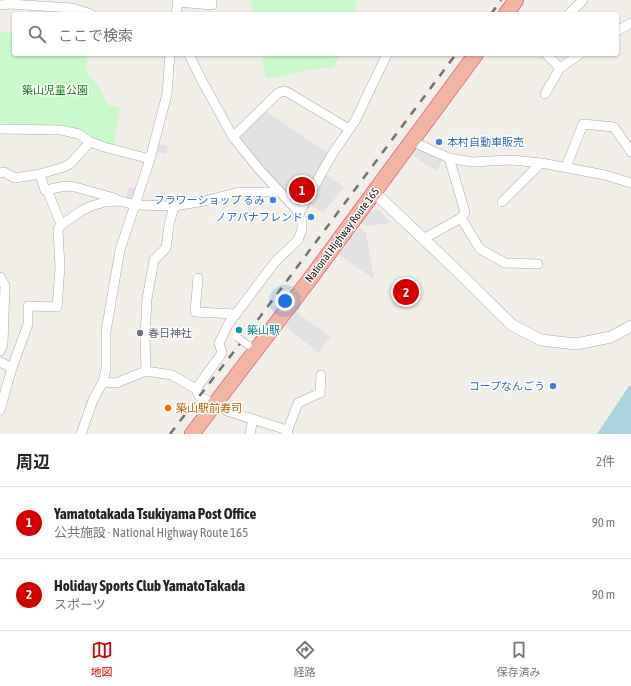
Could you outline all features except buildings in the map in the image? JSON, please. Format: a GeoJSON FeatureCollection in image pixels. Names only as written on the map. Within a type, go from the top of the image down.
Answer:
{"type":"FeatureCollection","features":[{"type":"Feature","properties":{"kind":"highway"},"geometry":{"type":"LineString","coordinates":[[507,12],[516,0]]}},
{"type":"Feature","properties":{"kind":"highway","name":"National Highway Route 165"},"geometry":{"type":"LineString","coordinates":[[192,434],[475,56]]}},
{"type":"Feature","properties":{"kind":"street"},"geometry":{"type":"LineString","coordinates":[[176,12],[178,1],[212,5],[212,0]]}},
{"type":"Feature","properties":{"kind":"street"},"geometry":{"type":"LineString","coordinates":[[571,12],[583,0]]}},
{"type":"Feature","properties":{"kind":"street"},"geometry":{"type":"LineString","coordinates":[[0,5],[31,3],[72,8],[85,12]]}},
{"type":"Feature","properties":{"kind":"street"},"geometry":{"type":"LineString","coordinates":[[619,30],[631,23]]}},
{"type":"Feature","properties":{"kind":"street"},"geometry":{"type":"LineString","coordinates":[[81,434],[93,400],[103,382],[106,369],[106,331],[120,250],[150,159],[166,94],[170,56]]}},
{"type":"Feature","properties":{"kind":"street"},"geometry":{"type":"LineString","coordinates":[[190,56],[233,136],[258,168],[299,213],[302,220],[302,229],[298,240],[275,262],[229,323],[219,343],[222,353],[196,389]]}},
{"type":"Feature","properties":{"kind":"street"},"geometry":{"type":"LineString","coordinates":[[299,213],[333,153],[354,121],[386,56]]}},
{"type":"Feature","properties":{"kind":"street"},"geometry":{"type":"LineString","coordinates":[[548,56],[560,68]]}},
{"type":"Feature","properties":{"kind":"street"},"geometry":{"type":"LineString","coordinates":[[545,94],[560,68],[577,56]]}},
{"type":"Feature","properties":{"kind":"street"},"geometry":{"type":"LineString","coordinates":[[233,136],[278,93],[284,91],[349,129]]}},
{"type":"Feature","properties":{"kind":"street"},"geometry":{"type":"LineString","coordinates":[[566,167],[583,124],[614,127],[631,152]]}},
{"type":"Feature","properties":{"kind":"street"},"geometry":{"type":"LineString","coordinates":[[0,129],[61,130],[78,134],[90,142],[150,159]]}},
{"type":"Feature","properties":{"kind":"street"},"geometry":{"type":"LineString","coordinates":[[411,141],[449,158],[472,162],[512,160],[541,162],[605,175],[631,184]]}},
{"type":"Feature","properties":{"kind":"street"},"geometry":{"type":"LineString","coordinates":[[0,173],[4,172],[15,178],[40,174],[64,167],[70,164],[90,142]]}},
{"type":"Feature","properties":{"kind":"street"},"geometry":{"type":"LineString","coordinates":[[424,239],[461,218],[465,212],[449,158]]}},
{"type":"Feature","properties":{"kind":"street"},"geometry":{"type":"LineString","coordinates":[[502,202],[541,162]]}},
{"type":"Feature","properties":{"kind":"street"},"geometry":{"type":"LineString","coordinates":[[0,410],[12,368],[28,324],[28,306],[57,307],[60,267],[58,230],[60,226],[53,203],[48,192],[45,190],[40,174]]}},
{"type":"Feature","properties":{"kind":"street"},"geometry":{"type":"LineString","coordinates":[[45,190],[66,186],[75,187],[136,205],[174,206],[205,201],[239,192],[280,192]]}},
{"type":"Feature","properties":{"kind":"street"},"geometry":{"type":"LineString","coordinates":[[374,192],[512,325],[541,340],[576,344],[611,337],[631,326]]}},
{"type":"Feature","properties":{"kind":"street"},"geometry":{"type":"LineString","coordinates":[[60,226],[91,206],[105,202],[120,201]]}},
{"type":"Feature","properties":{"kind":"street"},"geometry":{"type":"LineString","coordinates":[[146,371],[145,336],[147,299],[154,260],[166,248],[169,225],[174,206]]}},
{"type":"Feature","properties":{"kind":"street"},"geometry":{"type":"LineString","coordinates":[[461,218],[480,249],[505,262],[538,264]]}},
{"type":"Feature","properties":{"kind":"street"},"geometry":{"type":"LineString","coordinates":[[0,277],[5,286],[2,344],[0,351]]}},
{"type":"Feature","properties":{"kind":"street"},"geometry":{"type":"LineString","coordinates":[[198,278],[195,312],[236,314]]}},
{"type":"Feature","properties":{"kind":"street"},"geometry":{"type":"LineString","coordinates":[[237,337],[248,345]]}},
{"type":"Feature","properties":{"kind":"street"},"geometry":{"type":"LineString","coordinates":[[0,362],[12,368]]}},
{"type":"Feature","properties":{"kind":"street"},"geometry":{"type":"LineString","coordinates":[[103,382],[116,382],[146,371],[172,375],[196,389],[199,396],[214,405],[224,410],[284,429],[288,433],[298,403],[320,394],[321,375]]}},
{"type":"Feature","properties":{"kind":"street"},"geometry":{"type":"LineString","coordinates":[[250,434],[253,419]]}},
{"type":"Feature","properties":{"kind":"shaded area"},"geometry":{"type":"Polygon","coordinates":[[[264,110],[328,153],[311,183],[303,179],[292,199],[263,171],[239,138],[264,110]]]}},
{"type":"Feature","properties":{"kind":"shaded area"},"geometry":{"type":"Polygon","coordinates":[[[159,144],[168,146],[166,154],[157,152],[159,144]]]}},
{"type":"Feature","properties":{"kind":"shaded area"},"geometry":{"type":"Polygon","coordinates":[[[419,148],[442,160],[437,171],[413,156],[419,148]]]}},
{"type":"Feature","properties":{"kind":"shaded area"},"geometry":{"type":"Polygon","coordinates":[[[325,174],[344,187],[323,213],[308,204],[325,174]]]}},
{"type":"Feature","properties":{"kind":"shaded area"},"geometry":{"type":"Polygon","coordinates":[[[129,187],[139,189],[136,201],[126,198],[129,187]]]}},
{"type":"Feature","properties":{"kind":"shaded area"},"geometry":{"type":"Polygon","coordinates":[[[378,209],[391,223],[366,226],[361,223],[370,211],[378,209]]]}},
{"type":"Feature","properties":{"kind":"shaded area"},"geometry":{"type":"Polygon","coordinates":[[[360,227],[366,233],[374,279],[339,255],[360,227]]]}},
{"type":"Feature","properties":{"kind":"shaded area"},"geometry":{"type":"Polygon","coordinates":[[[296,312],[330,337],[319,353],[285,326],[296,312]]]}},
{"type":"Feature","properties":{"kind":"green space"},"geometry":{"type":"Polygon","coordinates":[[[251,0],[357,0],[354,12],[253,12],[251,0]]]}},
{"type":"Feature","properties":{"kind":"green space"},"geometry":{"type":"Polygon","coordinates":[[[39,10],[65,12],[39,12],[39,10]]]}},
{"type":"Feature","properties":{"kind":"green space","name":"築山児童公園"},"geometry":{"type":"Polygon","coordinates":[[[0,32],[12,33],[12,56],[88,56],[86,72],[99,86],[108,105],[120,108],[113,146],[92,139],[80,131],[0,126],[0,32]]]}},
{"type":"Feature","properties":{"kind":"green space"},"geometry":{"type":"Polygon","coordinates":[[[261,56],[338,56],[334,67],[308,70],[275,78],[266,77],[261,56]]]}},
{"type":"Feature","properties":{"kind":"water"},"geometry":{"type":"Polygon","coordinates":[[[629,386],[631,386],[631,434],[597,434],[629,386]]]}},
{"type":"Feature","properties":{"kind":"railway"},"geometry":{"type":"LineString","coordinates":[[492,12],[501,0]]}},
{"type":"Feature","properties":{"kind":"railway"},"geometry":{"type":"LineString","coordinates":[[170,434],[239,345],[455,56]]}},
{"type":"Feature","properties":{"kind":"place","name":"本村自動車販売"},"geometry":{"type":"Point","coordinates":[439,142]}},
{"type":"Feature","properties":{"kind":"place","name":"Yamatotakada Tsukiyama Post Office"},"geometry":{"type":"Point","coordinates":[302,190]}},
{"type":"Feature","properties":{"kind":"place","name":"フラワーショップ るみ"},"geometry":{"type":"Point","coordinates":[273,200]}},
{"type":"Feature","properties":{"kind":"place","name":"ノアパナフレンド"},"geometry":{"type":"Point","coordinates":[311,217]}},
{"type":"Feature","properties":{"kind":"place","name":"Holiday Sports Club YamatoTakada"},"geometry":{"type":"Point","coordinates":[406,292]}},
{"type":"Feature","properties":{"kind":"place","name":"築山駅"},"geometry":{"type":"Point","coordinates":[239,330]}},
{"type":"Feature","properties":{"kind":"place","name":"春日神社"},"geometry":{"type":"Point","coordinates":[140,333]}},
{"type":"Feature","properties":{"kind":"place","name":"コープなんごう"},"geometry":{"type":"Point","coordinates":[553,386]}},
{"type":"Feature","properties":{"kind":"place","name":"築山駅前寿司"},"geometry":{"type":"Point","coordinates":[168,408]}}]}
